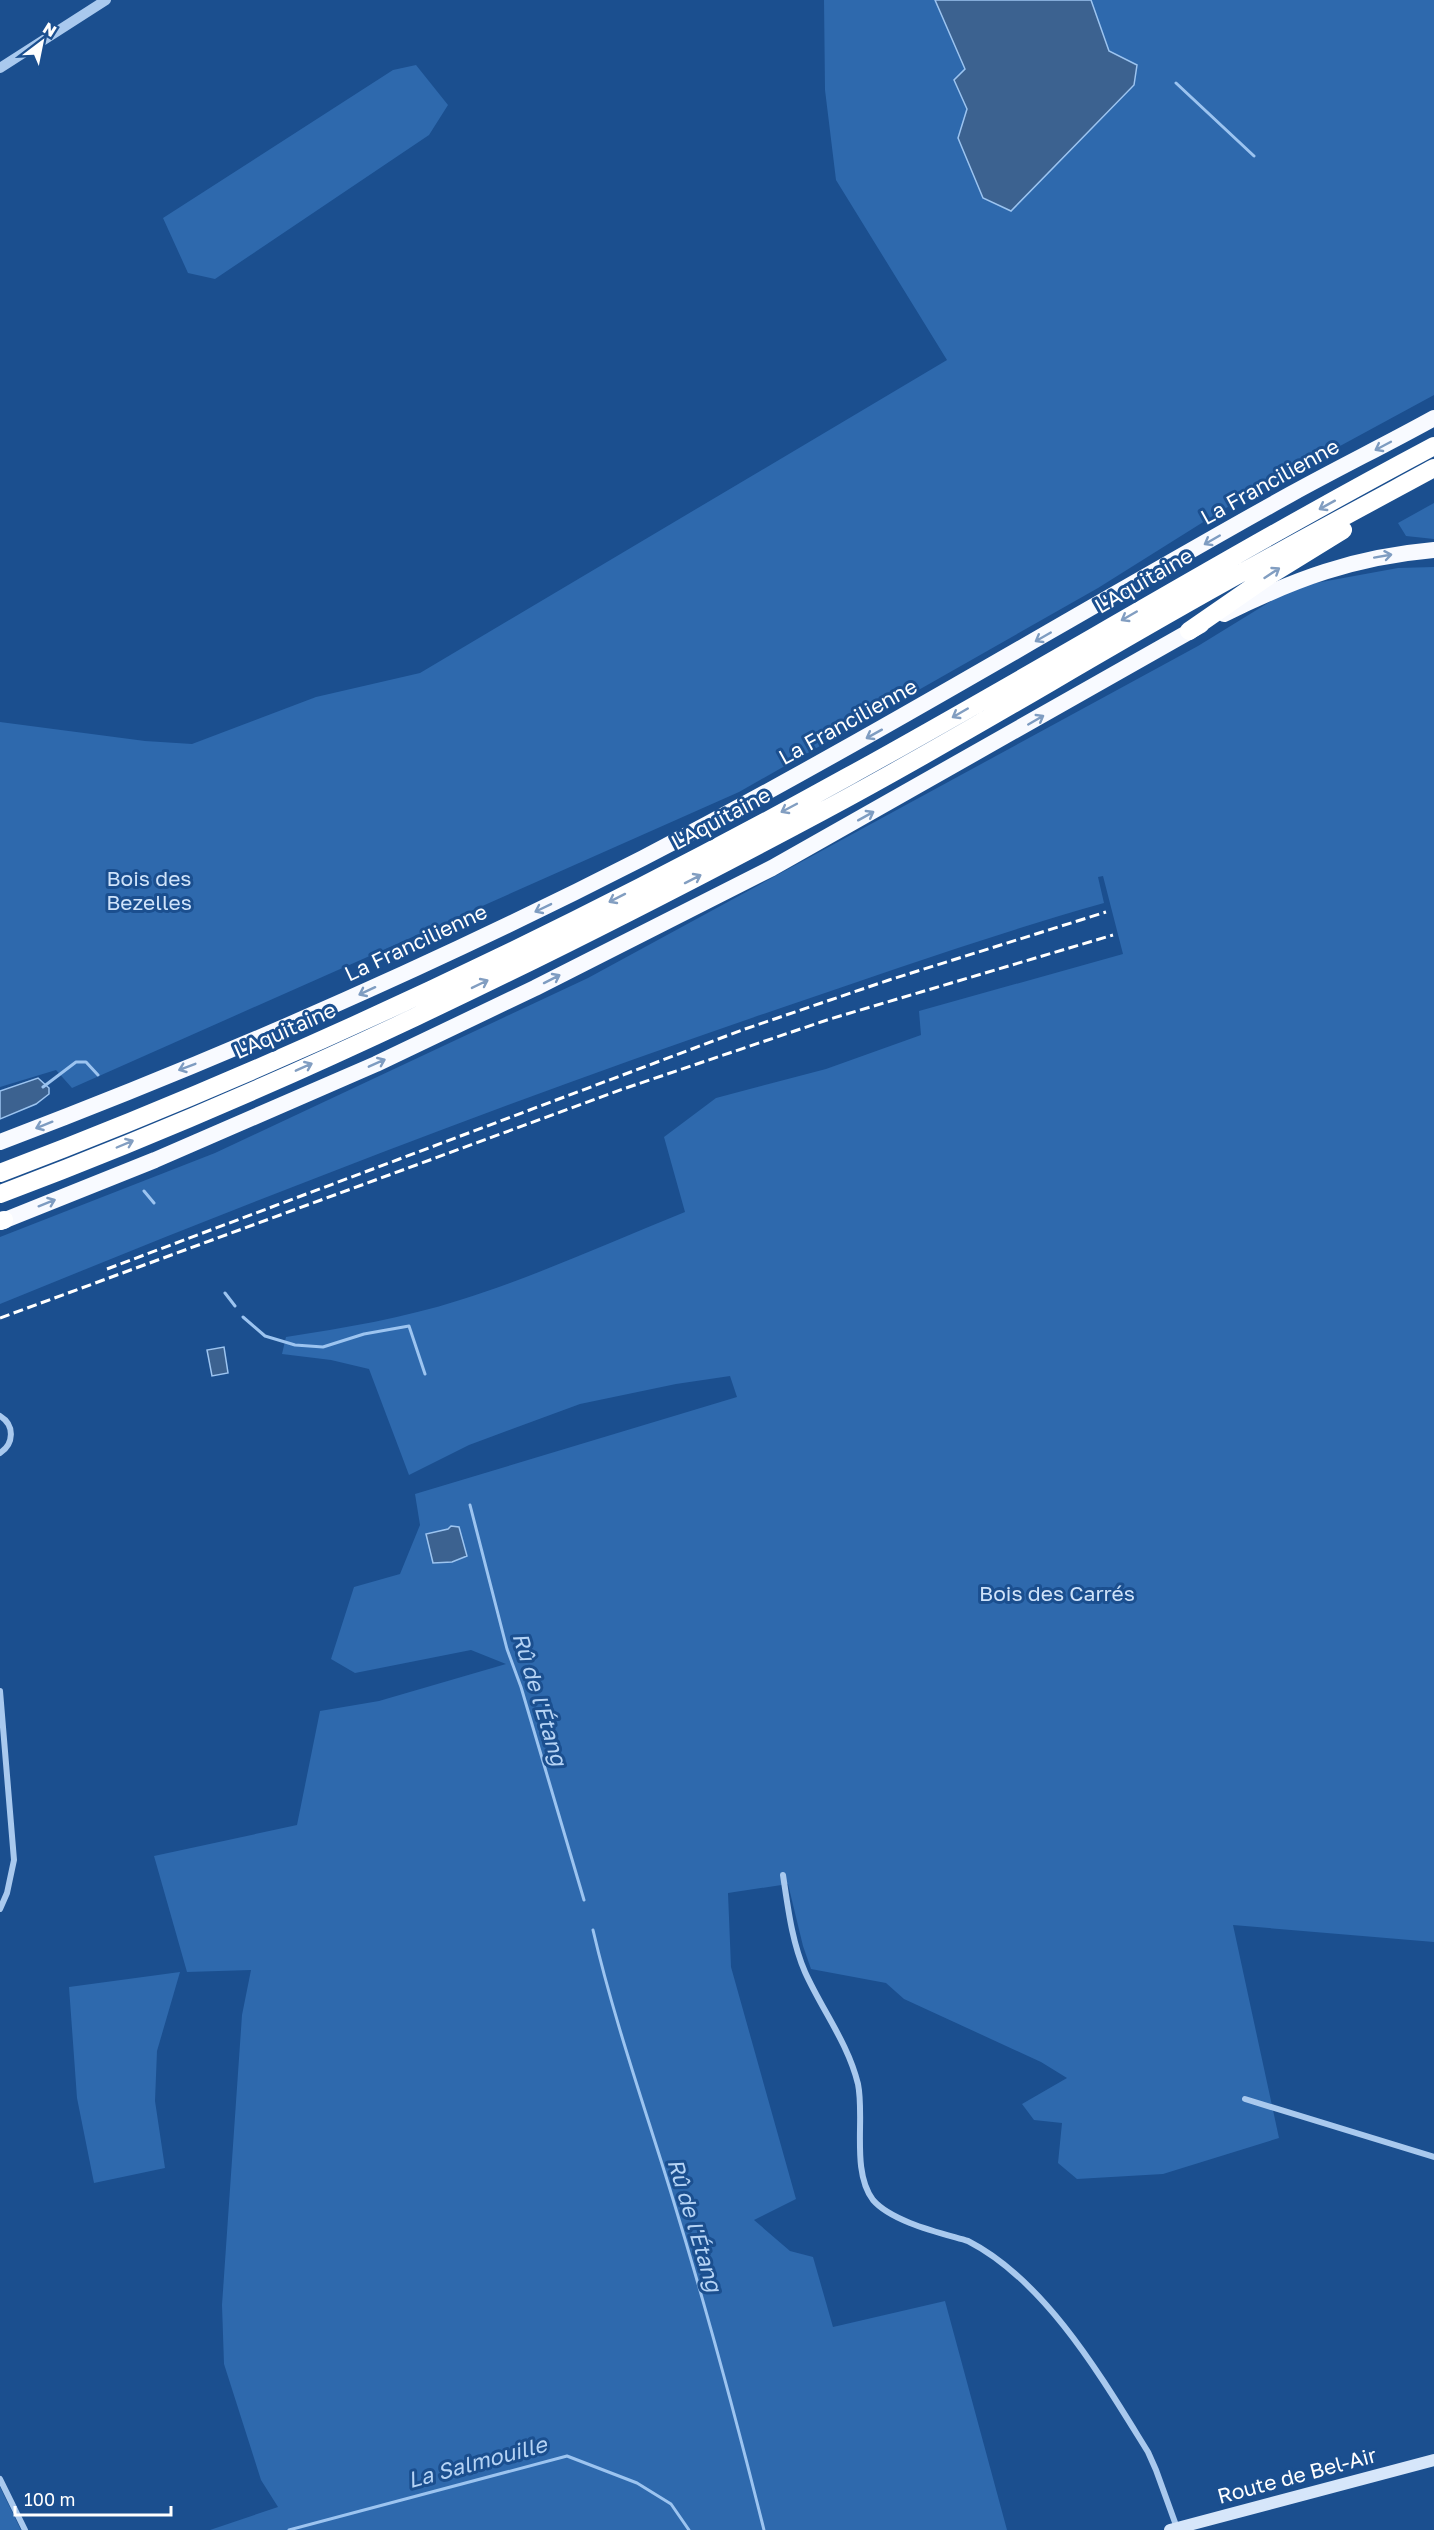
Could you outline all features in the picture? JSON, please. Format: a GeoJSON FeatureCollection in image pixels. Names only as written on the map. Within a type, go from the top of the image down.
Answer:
{"type":"FeatureCollection","features":[{"type":"Feature","properties":{"kind":"highway","name":"La Francilienne"},"geometry":{"type":"LineString","coordinates":[[0,1142],[233,1050],[327,1009],[466,945],[643,858],[889,726],[1292,494],[1434,418]]}},
{"type":"Feature","properties":{"kind":"highway","name":"L'Aquitaine"},"geometry":{"type":"LineString","coordinates":[[0,1173],[322,1040],[437,987],[661,876],[858,771],[1225,561],[1434,446]]}},
{"type":"Feature","properties":{"kind":"highway","name":"L'Aquitaine"},"geometry":{"type":"LineString","coordinates":[[0,1194],[207,1110],[324,1058],[620,917],[823,811],[1178,608],[1434,469]]}},
{"type":"Feature","properties":{"kind":"highway"},"geometry":{"type":"LineString","coordinates":[[1190,631],[1270,575],[1417,485],[1434,469]]}},
{"type":"Feature","properties":{"kind":"highway"},"geometry":{"type":"LineString","coordinates":[[1,1221],[155,1160],[365,1068],[535,988],[791,857],[1190,631],[1286,584],[1310,575],[1374,558],[1434,550]]}},
{"type":"Feature","properties":{"kind":"main road","name":"Route de Bel-Air"},"geometry":{"type":"LineString","coordinates":[[1175,2529],[1434,2460]]}},
{"type":"Feature","properties":{"kind":"street"},"geometry":{"type":"LineString","coordinates":[[0,68],[106,0]]}},
{"type":"Feature","properties":{"kind":"street"},"geometry":{"type":"LineString","coordinates":[[0,1416],[9,1425],[11,1438],[9,1445],[0,1453]]}},
{"type":"Feature","properties":{"kind":"street"},"geometry":{"type":"LineString","coordinates":[[0,1691],[14,1860],[7,1893],[0,1909]]}},
{"type":"Feature","properties":{"kind":"street"},"geometry":{"type":"LineString","coordinates":[[783,1875],[795,1947],[806,1974],[844,2043],[857,2083],[862,2167],[869,2193],[890,2214],[981,2247],[1034,2290],[1072,2338],[1148,2452],[1175,2529]]}},
{"type":"Feature","properties":{"kind":"street"},"geometry":{"type":"LineString","coordinates":[[1245,2099],[1434,2157]]}},
{"type":"Feature","properties":{"kind":"street"},"geometry":{"type":"LineString","coordinates":[[0,2479],[25,2530]]}},
{"type":"Feature","properties":{"kind":"green space","name":"Bois des Bezelles"},"geometry":{"type":"Polygon","coordinates":[[[824,0],[935,0],[965,69],[954,80],[967,110],[958,138],[1137,65],[1109,51],[1091,0],[1434,0],[1434,395],[1224,509],[1098,588],[739,792],[72,1088],[56,1070],[0,1087],[0,722],[145,741],[192,744],[316,697],[420,673],[947,360],[836,180],[825,90],[824,0]]]}},
{"type":"Feature","properties":{"kind":"green space"},"geometry":{"type":"Polygon","coordinates":[[[416,65],[448,105],[429,135],[215,279],[188,273],[163,218],[393,70],[416,65]]]}},
{"type":"Feature","properties":{"kind":"green space"},"geometry":{"type":"Polygon","coordinates":[[[1434,503],[1434,539],[1406,536],[1398,523],[1434,503]]]}},
{"type":"Feature","properties":{"kind":"green space","name":"Bois des Carrés"},"geometry":{"type":"Polygon","coordinates":[[[1434,567],[1434,1942],[1233,1925],[1279,2138],[1163,2174],[1077,2179],[1058,2163],[1062,2123],[1034,2120],[1022,2104],[1067,2078],[1041,2062],[904,1999],[886,1983],[811,1969],[788,1884],[728,1893],[731,1967],[796,2199],[754,2220],[790,2251],[813,2257],[833,2327],[945,2301],[1007,2530],[210,2530],[278,2507],[261,2480],[224,2364],[222,2305],[242,2015],[251,1970],[187,1972],[154,1856],[297,1825],[320,1711],[379,1701],[506,1664],[471,1650],[355,1673],[331,1659],[354,1587],[400,1574],[420,1525],[415,1494],[737,1397],[730,1376],[676,1384],[580,1404],[469,1445],[409,1475],[369,1369],[331,1360],[282,1354],[286,1337],[396,1317],[489,1291],[685,1212],[664,1137],[716,1098],[826,1069],[921,1035],[919,1011],[1123,954],[1103,876],[1098,877],[1104,903],[941,954],[582,1078],[290,1188],[0,1304],[0,1237],[215,1153],[588,978],[1198,646],[1294,587],[1398,568],[1434,567]]]}},
{"type":"Feature","properties":{"kind":"green space"},"geometry":{"type":"Polygon","coordinates":[[[180,1972],[157,2051],[155,2101],[165,2168],[94,2183],[77,2098],[69,1987],[180,1972]]]}},
{"type":"Feature","properties":{"kind":"green space"},"geometry":{"type":"Polygon","coordinates":[[[0,2487],[20,2528],[21,2530],[0,2530],[0,2487]]]}},
{"type":"Feature","properties":{"kind":"shaded area"},"geometry":{"type":"Polygon","coordinates":[[[935,0],[1091,0],[1109,51],[1137,65],[1134,85],[1011,211],[983,198],[958,138],[967,109],[954,80],[965,69],[935,0]]]}},
{"type":"Feature","properties":{"kind":"shaded area"},"geometry":{"type":"Polygon","coordinates":[[[38,1078],[49,1088],[49,1094],[36,1104],[0,1119],[0,1091],[38,1078]]]}},
{"type":"Feature","properties":{"kind":"shaded area"},"geometry":{"type":"Polygon","coordinates":[[[224,1347],[228,1373],[212,1376],[207,1350],[224,1347]]]}},
{"type":"Feature","properties":{"kind":"shaded area"},"geometry":{"type":"Polygon","coordinates":[[[451,1526],[459,1527],[467,1556],[452,1562],[433,1563],[426,1534],[448,1529],[451,1526]]]}},
{"type":"Feature","properties":{"kind":"waterway"},"geometry":{"type":"LineString","coordinates":[[1176,83],[1254,156]]}},
{"type":"Feature","properties":{"kind":"waterway"},"geometry":{"type":"LineString","coordinates":[[43,1087],[76,1062],[86,1062],[98,1075]]}},
{"type":"Feature","properties":{"kind":"waterway"},"geometry":{"type":"LineString","coordinates":[[144,1191],[154,1203]]}},
{"type":"Feature","properties":{"kind":"waterway","name":"Rû de l'Étang"},"geometry":{"type":"LineString","coordinates":[[225,1293],[235,1306]]}},
{"type":"Feature","properties":{"kind":"waterway","name":"Rû de l'Étang"},"geometry":{"type":"LineString","coordinates":[[243,1317],[265,1336],[295,1345],[323,1347],[364,1334],[409,1326],[425,1374]]}},
{"type":"Feature","properties":{"kind":"waterway","name":"Rû de l'Étang"},"geometry":{"type":"LineString","coordinates":[[470,1505],[507,1649],[521,1687],[584,1900]]}},
{"type":"Feature","properties":{"kind":"waterway","name":"Rû de l'Étang"},"geometry":{"type":"LineString","coordinates":[[593,1930],[620,2031],[709,2321],[764,2530]]}},
{"type":"Feature","properties":{"kind":"waterway","name":"La Salmouille"},"geometry":{"type":"LineString","coordinates":[[289,2530],[567,2456],[637,2483],[671,2504],[689,2530]]}},
{"type":"Feature","properties":{"kind":"railway"},"geometry":{"type":"LineString","coordinates":[[107,1269],[745,1029],[889,980],[1106,912]]}},
{"type":"Feature","properties":{"kind":"railway"},"geometry":{"type":"LineString","coordinates":[[0,1318],[623,1089],[830,1019],[1113,935]]}}]}
